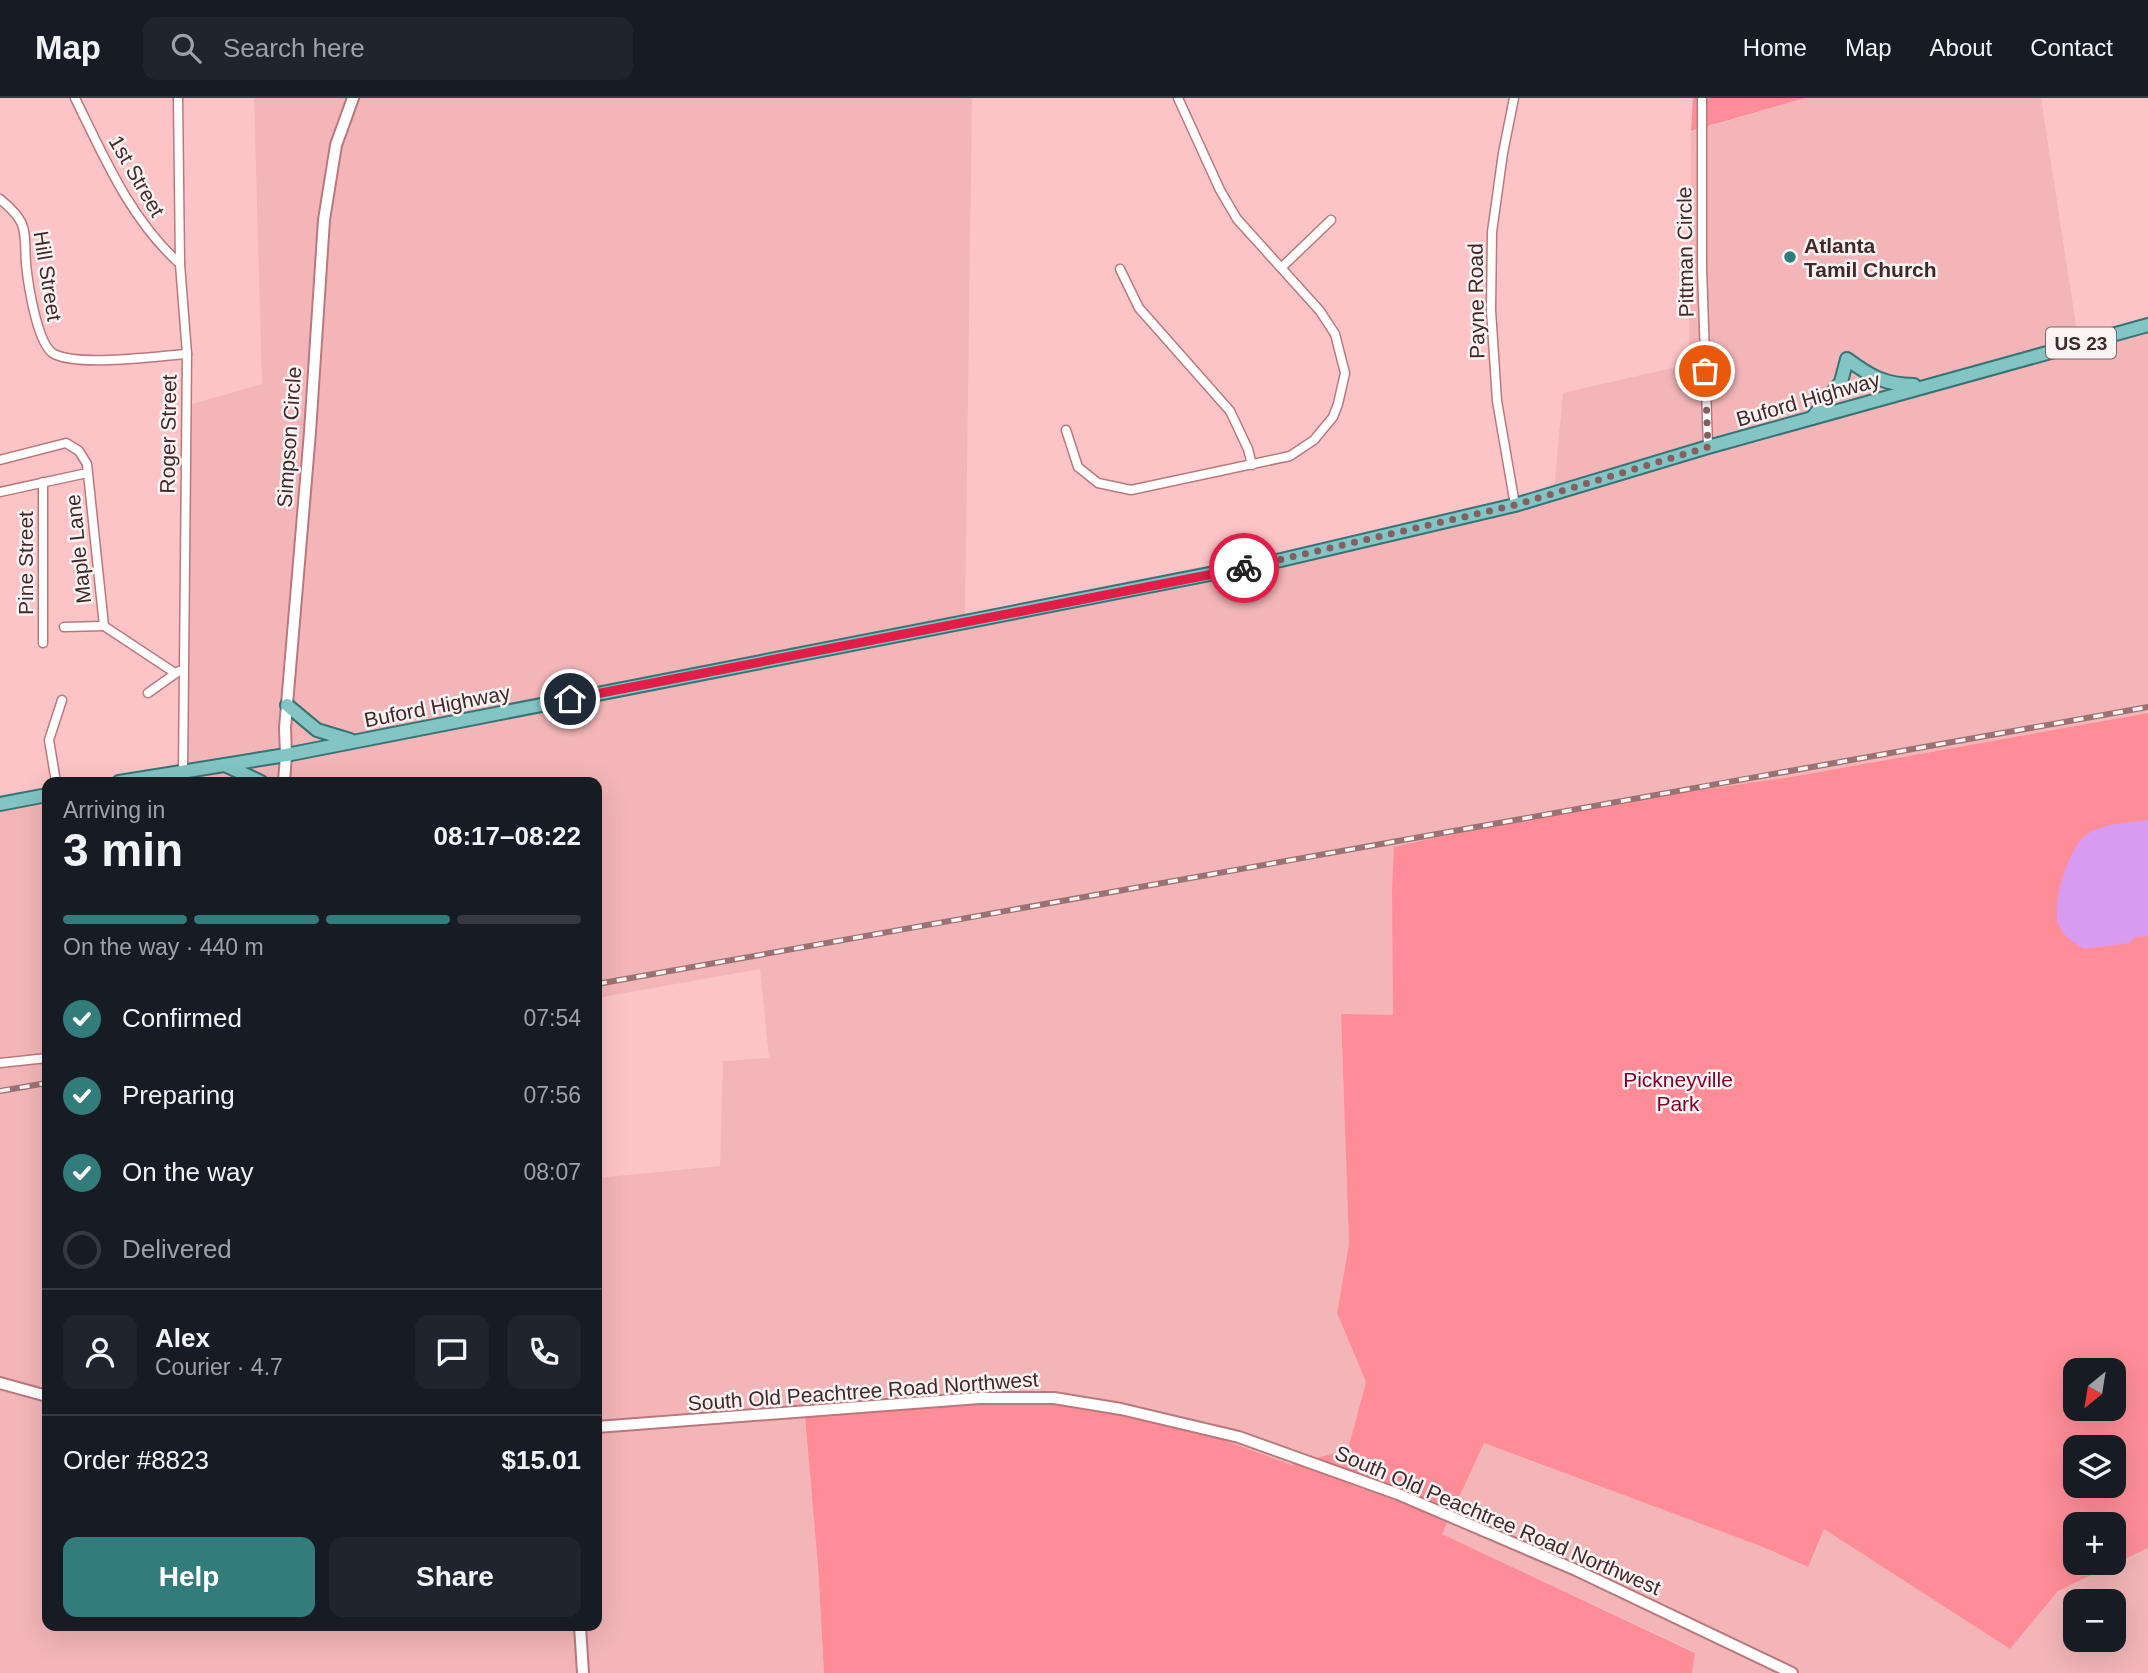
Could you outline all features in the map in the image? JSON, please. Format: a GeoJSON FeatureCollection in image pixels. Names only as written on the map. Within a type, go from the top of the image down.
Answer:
{"type":"FeatureCollection","features":[{"type":"Feature","properties":{"kind":"main road","name":"Buford Highway"},"geometry":{"type":"LineString","coordinates":[[148,777],[286,755],[1281,560],[1515,505],[1708,447],[2148,325]]}},
{"type":"Feature","properties":{"kind":"main road"},"geometry":{"type":"LineString","coordinates":[[1812,418],[1841,382],[1847,359],[1871,377],[1898,385],[1931,385]]}},
{"type":"Feature","properties":{"kind":"main road"},"geometry":{"type":"LineString","coordinates":[[288,705],[317,730],[353,742]]}},
{"type":"Feature","properties":{"kind":"main road"},"geometry":{"type":"LineString","coordinates":[[224,764],[251,777]]}},
{"type":"Feature","properties":{"kind":"main road"},"geometry":{"type":"LineString","coordinates":[[0,804],[42,796]]}},
{"type":"Feature","properties":{"kind":"street","name":"1st Street"},"geometry":{"type":"LineString","coordinates":[[75,98],[115,181],[157,244],[180,264]]}},
{"type":"Feature","properties":{"kind":"street","name":"Roger Street"},"geometry":{"type":"LineString","coordinates":[[178,98],[180,264],[187,354],[183,771]]}},
{"type":"Feature","properties":{"kind":"street","name":"Simpson Circle"},"geometry":{"type":"LineString","coordinates":[[284,777],[285,728],[310,432],[324,219],[336,145],[353,98]]}},
{"type":"Feature","properties":{"kind":"street"},"geometry":{"type":"LineString","coordinates":[[1066,430],[1078,467],[1098,483],[1131,490],[1290,456],[1314,440],[1333,417],[1343,388],[1345,373],[1335,334],[1320,311],[1237,219],[1220,190],[1178,98]]}},
{"type":"Feature","properties":{"kind":"street","name":"Payne Road"},"geometry":{"type":"LineString","coordinates":[[1514,98],[1492,232],[1491,310],[1497,401],[1515,505]]}},
{"type":"Feature","properties":{"kind":"street","name":"Pittman Circle"},"geometry":{"type":"LineString","coordinates":[[1702,98],[1702,268],[1708,447]]}},
{"type":"Feature","properties":{"kind":"street","name":"Hill Street"},"geometry":{"type":"LineString","coordinates":[[0,198],[14,211],[26,233],[26,265],[41,340],[53,354],[88,360],[187,354]]}},
{"type":"Feature","properties":{"kind":"street"},"geometry":{"type":"LineString","coordinates":[[1281,268],[1331,220]]}},
{"type":"Feature","properties":{"kind":"street"},"geometry":{"type":"LineString","coordinates":[[1120,269],[1139,308],[1230,411],[1243,437],[1252,465]]}},
{"type":"Feature","properties":{"kind":"street"},"geometry":{"type":"LineString","coordinates":[[0,460],[66,443],[79,450],[87,473]]}},
{"type":"Feature","properties":{"kind":"street","name":"Maple Lane"},"geometry":{"type":"LineString","coordinates":[[0,492],[87,473],[104,626],[175,673]]}},
{"type":"Feature","properties":{"kind":"street","name":"Pine Street"},"geometry":{"type":"LineString","coordinates":[[43,482],[43,643]]}},
{"type":"Feature","properties":{"kind":"street"},"geometry":{"type":"LineString","coordinates":[[64,627],[104,626]]}},
{"type":"Feature","properties":{"kind":"street"},"geometry":{"type":"LineString","coordinates":[[148,693],[184,667]]}},
{"type":"Feature","properties":{"kind":"street"},"geometry":{"type":"LineString","coordinates":[[55,777],[49,740],[62,700]]}},
{"type":"Feature","properties":{"kind":"street"},"geometry":{"type":"LineString","coordinates":[[0,1063],[42,1059]]}},
{"type":"Feature","properties":{"kind":"street"},"geometry":{"type":"LineString","coordinates":[[0,1383],[42,1395]]}},
{"type":"Feature","properties":{"kind":"street","name":"South Old Peachtree Road Northwest"},"geometry":{"type":"LineString","coordinates":[[602,1429],[979,1398],[1054,1398],[1121,1409],[1239,1437],[1398,1494],[1576,1570],[1792,1673]]}},
{"type":"Feature","properties":{"kind":"street"},"geometry":{"type":"LineString","coordinates":[[580,1631],[583,1673]]}},
{"type":"Feature","properties":{"kind":"shaded area"},"geometry":{"type":"Polygon","coordinates":[[[254,98],[972,98],[965,617],[1379,537],[1554,490],[1563,393],[1689,364],[1691,132],[1805,98],[2041,98],[2078,338],[2148,319],[2148,713],[1797,776],[1548,812],[1392,891],[1393,1015],[1341,1015],[1349,1244],[1337,1313],[1366,1382],[1348,1449],[1292,1465],[1221,1439],[1076,1407],[906,1409],[805,1417],[824,1673],[0,1673],[0,803],[42,797],[42,1631],[602,1631],[602,1178],[720,1166],[723,1061],[769,1058],[760,969],[602,997],[602,777],[180,777],[185,406],[262,384],[254,98]]]}},
{"type":"Feature","properties":{"kind":"shaded area"},"geometry":{"type":"Polygon","coordinates":[[[2148,820],[2148,936],[2135,937],[2129,943],[2084,949],[2065,935],[2058,923],[2060,888],[2069,861],[2082,839],[2089,833],[2110,825],[2148,820]]]}},
{"type":"Feature","properties":{"kind":"shaded area"},"geometry":{"type":"Polygon","coordinates":[[[1483,1443],[1763,1547],[1807,1567],[1823,1528],[2010,1649],[2058,1591],[2091,1575],[2126,1575],[2126,1559],[2148,1548],[2148,1673],[1692,1673],[1695,1652],[1442,1534],[1483,1443]]]}},
{"type":"Feature","properties":{"kind":"green space"},"geometry":{"type":"Polygon","coordinates":[[[1693,98],[1805,98],[1691,131],[1693,98]]]}},
{"type":"Feature","properties":{"kind":"green space","name":"Pickneyville Park"},"geometry":{"type":"Polygon","coordinates":[[[2148,713],[2148,1548],[2126,1559],[2126,1512],[2063,1512],[2063,1575],[2091,1575],[2058,1591],[2010,1649],[1824,1529],[1808,1567],[1763,1547],[1484,1443],[1442,1534],[1695,1653],[1692,1673],[824,1673],[805,1417],[997,1402],[1034,1403],[1076,1407],[1159,1423],[1221,1439],[1292,1465],[1348,1449],[1366,1382],[1337,1313],[1349,1244],[1341,1014],[1393,1015],[1394,847],[1548,812],[1797,776],[2148,713]]]}},
{"type":"Feature","properties":{"kind":"railway"},"geometry":{"type":"LineString","coordinates":[[602,983],[2148,707]]}},
{"type":"Feature","properties":{"kind":"railway"},"geometry":{"type":"LineString","coordinates":[[0,1091],[42,1084]]}},
{"type":"Feature","properties":{"kind":"way so far"},"geometry":{"type":"LineString","coordinates":[[1244,568],[1515,505],[1708,447],[1705,371]]}},
{"type":"Feature","properties":{"kind":"place","name":"Atlanta Tamil Church"},"geometry":{"type":"Point","coordinates":[1790,257]}},
{"type":"Feature","properties":{"kind":"route"},"geometry":{"type":"LineString","coordinates":[[570,699],[1244,568]]}}]}
